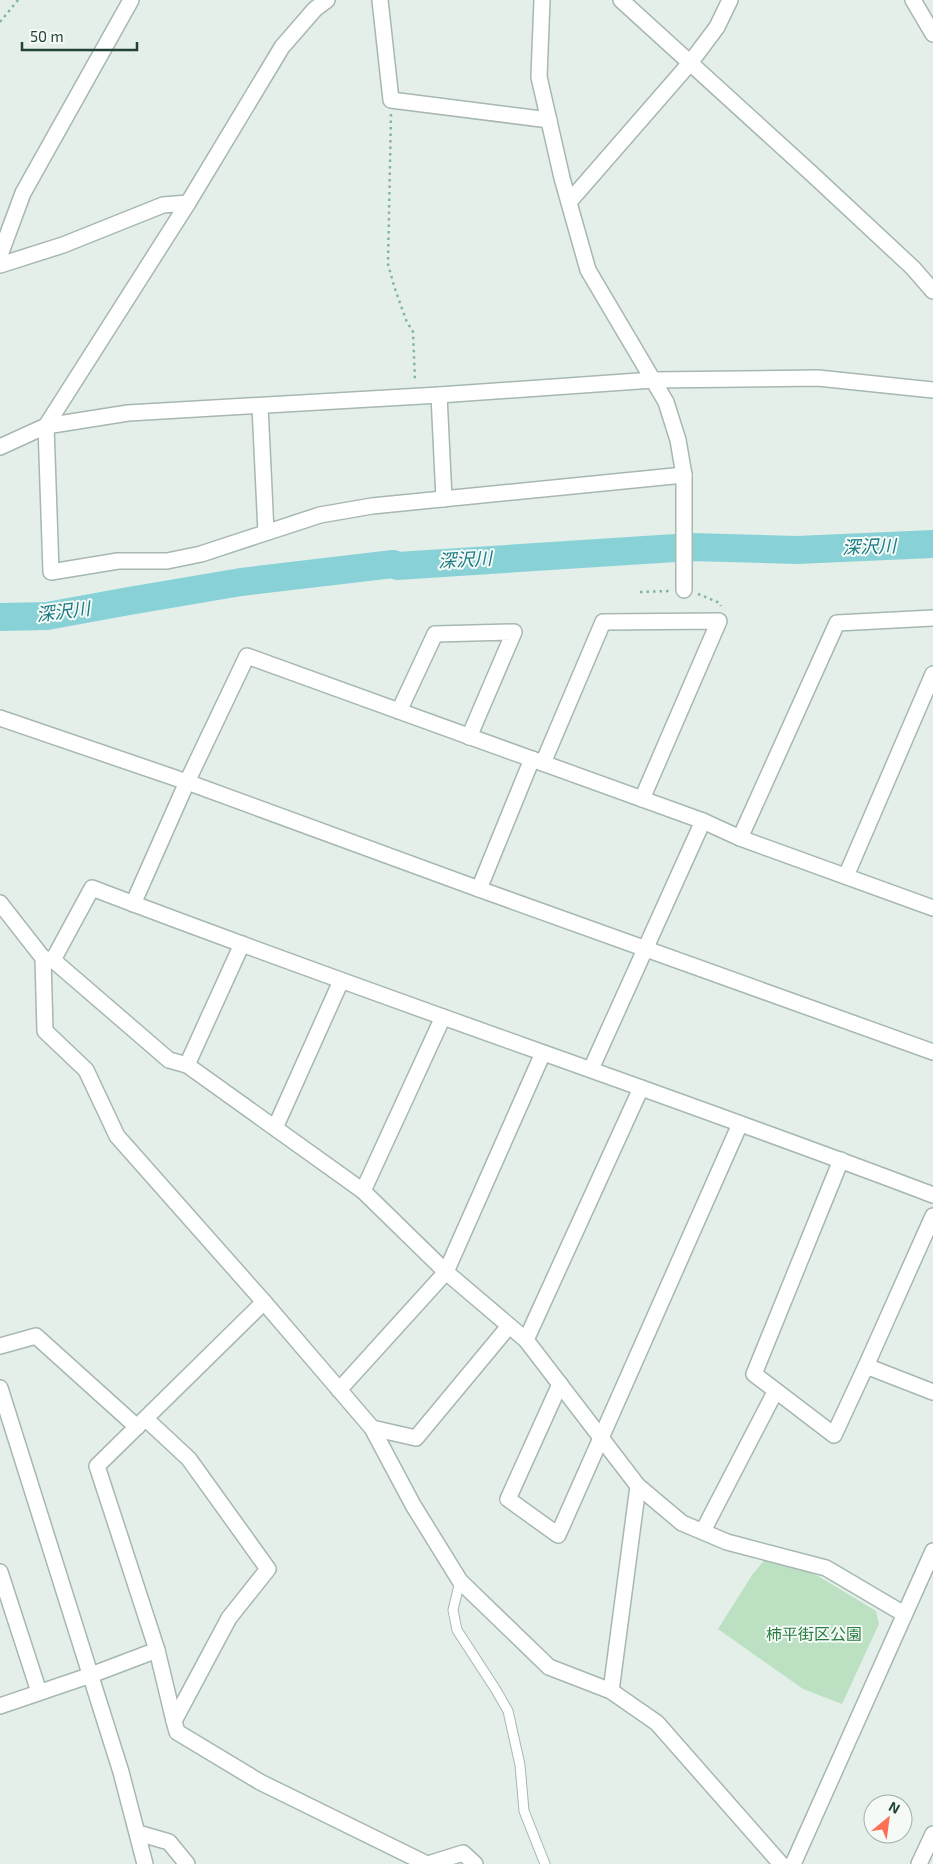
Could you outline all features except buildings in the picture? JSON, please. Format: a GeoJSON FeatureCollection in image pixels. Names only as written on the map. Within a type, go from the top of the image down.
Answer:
{"type":"FeatureCollection","features":[{"type":"Feature","properties":{"kind":"street"},"geometry":{"type":"LineString","coordinates":[[0,254],[23,193],[131,0]]}},
{"type":"Feature","properties":{"kind":"street"},"geometry":{"type":"LineString","coordinates":[[327,0],[315,10],[282,47],[188,203],[46,426],[50,572],[118,560],[166,560],[200,554],[320,515],[372,506],[684,475]]}},
{"type":"Feature","properties":{"kind":"street"},"geometry":{"type":"LineString","coordinates":[[380,0],[391,100],[548,120]]}},
{"type":"Feature","properties":{"kind":"street"},"geometry":{"type":"LineString","coordinates":[[542,0],[539,77],[548,120],[588,270],[666,402],[678,440],[684,475],[684,590]]}},
{"type":"Feature","properties":{"kind":"street"},"geometry":{"type":"LineString","coordinates":[[621,0],[913,268],[933,291]]}},
{"type":"Feature","properties":{"kind":"street"},"geometry":{"type":"LineString","coordinates":[[569,202],[690,63],[717,27],[730,0]]}},
{"type":"Feature","properties":{"kind":"street"},"geometry":{"type":"LineString","coordinates":[[913,0],[933,34]]}},
{"type":"Feature","properties":{"kind":"street"},"geometry":{"type":"LineString","coordinates":[[0,265],[63,245],[163,205],[188,203]]}},
{"type":"Feature","properties":{"kind":"street"},"geometry":{"type":"LineString","coordinates":[[0,446],[46,426],[128,413],[415,397],[653,380],[818,378],[933,390]]}},
{"type":"Feature","properties":{"kind":"street"},"geometry":{"type":"LineString","coordinates":[[439,395],[444,499]]}},
{"type":"Feature","properties":{"kind":"street"},"geometry":{"type":"LineString","coordinates":[[260,406],[266,532]]}},
{"type":"Feature","properties":{"kind":"street"},"geometry":{"type":"LineString","coordinates":[[740,838],[838,624],[933,618]]}},
{"type":"Feature","properties":{"kind":"street"},"geometry":{"type":"LineString","coordinates":[[479,889],[603,622],[720,620],[642,799]]}},
{"type":"Feature","properties":{"kind":"street"},"geometry":{"type":"LineString","coordinates":[[399,711],[435,634],[514,632],[469,737]]}},
{"type":"Feature","properties":{"kind":"street"},"geometry":{"type":"LineString","coordinates":[[133,904],[187,782],[247,656],[703,821],[740,838],[933,908]]}},
{"type":"Feature","properties":{"kind":"street"},"geometry":{"type":"LineString","coordinates":[[846,876],[933,674]]}},
{"type":"Feature","properties":{"kind":"street"},"geometry":{"type":"LineString","coordinates":[[0,718],[187,782],[933,1052]]}},
{"type":"Feature","properties":{"kind":"street"},"geometry":{"type":"LineString","coordinates":[[592,1069],[703,821]]}},
{"type":"Feature","properties":{"kind":"street"},"geometry":{"type":"LineString","coordinates":[[781,1864],[657,1722],[611,1691],[550,1667],[460,1581],[413,1505],[372,1428],[264,1302],[117,1136],[86,1070],[45,1030],[48,959],[92,888],[341,981],[592,1069],[933,1195]]}},
{"type":"Feature","properties":{"kind":"street"},"geometry":{"type":"LineString","coordinates":[[0,903],[48,959],[169,1060],[187,1065],[363,1191],[446,1272],[526,1340],[638,1486],[682,1523],[727,1542],[826,1568],[904,1614]]}},
{"type":"Feature","properties":{"kind":"street"},"geometry":{"type":"LineString","coordinates":[[187,1065],[242,944]]}},
{"type":"Feature","properties":{"kind":"street"},"geometry":{"type":"LineString","coordinates":[[275,1128],[341,981]]}},
{"type":"Feature","properties":{"kind":"street"},"geometry":{"type":"LineString","coordinates":[[363,1191],[443,1017]]}},
{"type":"Feature","properties":{"kind":"street"},"geometry":{"type":"LineString","coordinates":[[339,1390],[446,1272],[543,1052]]}},
{"type":"Feature","properties":{"kind":"street"},"geometry":{"type":"LineString","coordinates":[[526,1340],[641,1088]]}},
{"type":"Feature","properties":{"kind":"street"},"geometry":{"type":"LineString","coordinates":[[560,1384],[508,1499],[558,1535],[740,1124]]}},
{"type":"Feature","properties":{"kind":"street"},"geometry":{"type":"LineString","coordinates":[[842,1160],[754,1374],[775,1392],[834,1435],[933,1216]]}},
{"type":"Feature","properties":{"kind":"street"},"geometry":{"type":"LineString","coordinates":[[264,1302],[97,1466],[157,1650],[177,1732],[260,1782],[427,1864],[463,1853],[475,1864]]}},
{"type":"Feature","properties":{"kind":"street"},"geometry":{"type":"LineString","coordinates":[[372,1428],[416,1438],[509,1326]]}},
{"type":"Feature","properties":{"kind":"street"},"geometry":{"type":"LineString","coordinates":[[0,1346],[36,1336],[188,1459],[268,1569],[230,1618],[174,1721]]}},
{"type":"Feature","properties":{"kind":"street"},"geometry":{"type":"LineString","coordinates":[[866,1366],[933,1392]]}},
{"type":"Feature","properties":{"kind":"street"},"geometry":{"type":"LineString","coordinates":[[0,1388],[122,1772],[145,1864]]}},
{"type":"Feature","properties":{"kind":"street"},"geometry":{"type":"LineString","coordinates":[[703,1531],[775,1392]]}},
{"type":"Feature","properties":{"kind":"street"},"geometry":{"type":"LineString","coordinates":[[611,1691],[638,1486]]}},
{"type":"Feature","properties":{"kind":"street"},"geometry":{"type":"LineString","coordinates":[[794,1864],[933,1551]]}},
{"type":"Feature","properties":{"kind":"street"},"geometry":{"type":"LineString","coordinates":[[0,1572],[7,1618],[39,1692]]}},
{"type":"Feature","properties":{"kind":"street"},"geometry":{"type":"LineString","coordinates":[[0,1706],[157,1650]]}},
{"type":"Feature","properties":{"kind":"street"},"geometry":{"type":"LineString","coordinates":[[138,1833],[170,1842],[187,1864]]}},
{"type":"Feature","properties":{"kind":"street"},"geometry":{"type":"LineString","coordinates":[[920,1864],[933,1834]]}},
{"type":"Feature","properties":{"kind":"lane"},"geometry":{"type":"LineString","coordinates":[[460,1581],[453,1610],[457,1630],[508,1711],[520,1765],[524,1811],[545,1864]]}},
{"type":"Feature","properties":{"kind":"path"},"geometry":{"type":"LineString","coordinates":[[0,22],[18,0]]}},
{"type":"Feature","properties":{"kind":"path"},"geometry":{"type":"LineString","coordinates":[[391,100],[388,264],[406,320],[413,332],[415,397]]}},
{"type":"Feature","properties":{"kind":"green space","name":"柿平街区公園"},"geometry":{"type":"Polygon","coordinates":[[[766,1558],[791,1564],[818,1576],[876,1611],[879,1624],[842,1704],[803,1689],[718,1629],[752,1575],[766,1558]]]}},
{"type":"Feature","properties":{"kind":"waterway","name":"深沢川"},"geometry":{"type":"LineString","coordinates":[[0,617],[47,616],[241,582],[393,564],[397,566],[691,547],[797,550],[933,544]]}}]}
